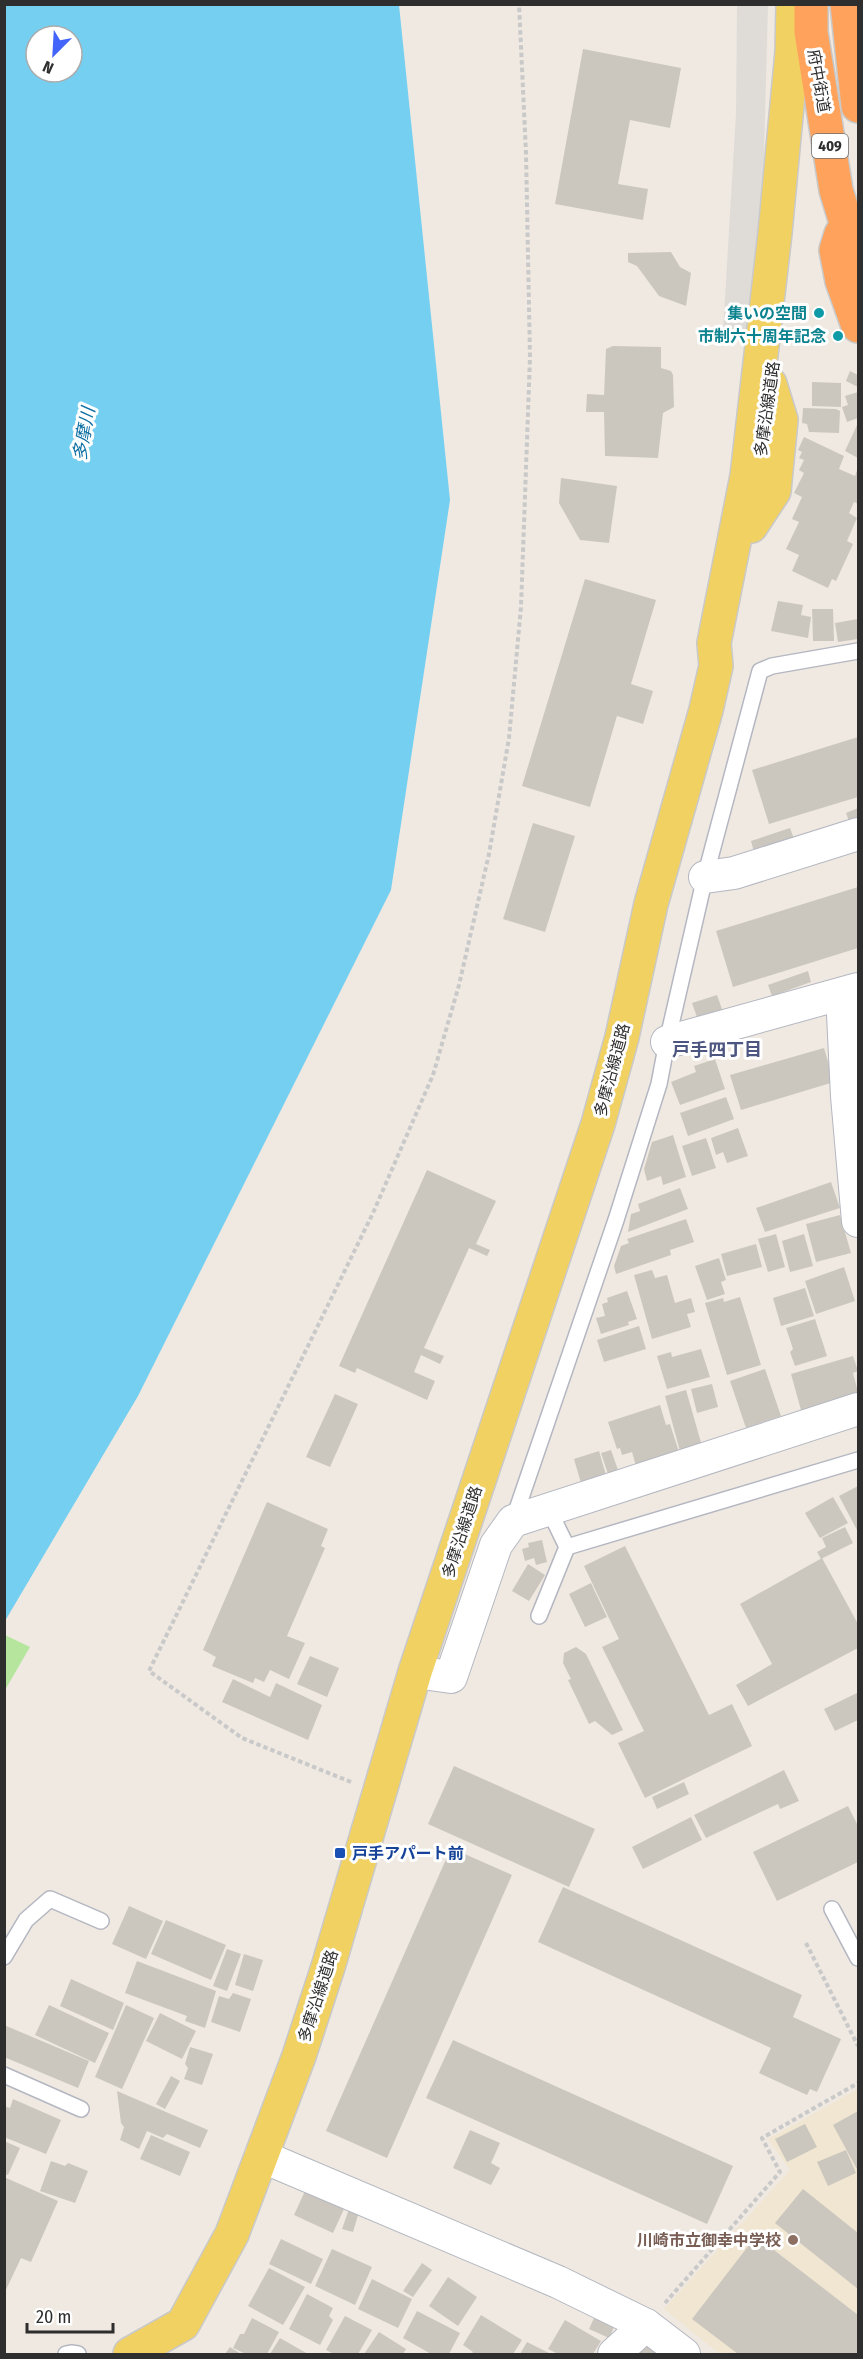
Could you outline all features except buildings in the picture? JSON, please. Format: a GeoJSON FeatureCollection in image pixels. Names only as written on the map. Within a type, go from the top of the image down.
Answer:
{"type":"FeatureCollection","features":[{"type":"Feature","properties":{"kind":"highway","name":"府中街道"},"geometry":{"type":"LineString","coordinates":[[811,4],[811,33],[803,74],[858,262]]}},
{"type":"Feature","properties":{"kind":"highway","name":"府中街道"},"geometry":{"type":"LineString","coordinates":[[847,4],[858,106]]}},
{"type":"Feature","properties":{"kind":"highway"},"geometry":{"type":"LineString","coordinates":[[845,223],[836,250],[842,281],[858,326]]}},
{"type":"Feature","properties":{"kind":"main road"},"geometry":{"type":"LineString","coordinates":[[775,4],[774,45],[803,74]]}},
{"type":"Feature","properties":{"kind":"main road","name":"多摩沿線道路"},"geometry":{"type":"LineString","coordinates":[[716,666],[732,645],[746,579],[751,526],[774,491],[781,420],[770,384],[807,112],[793,4]]}},
{"type":"Feature","properties":{"kind":"main road","name":"多摩沿線道路"},"geometry":{"type":"LineString","coordinates":[[130,2355],[183,2324],[232,2234],[299,2056],[328,1967],[415,1672],[598,1124],[622,1037],[651,904],[672,822],[706,710],[716,666],[714,643],[728,582],[747,476],[775,233],[803,74],[825,21],[826,4]]}},
{"type":"Feature","properties":{"kind":"street"},"geometry":{"type":"LineString","coordinates":[[705,877],[734,873],[858,834]]}},
{"type":"Feature","properties":{"kind":"street"},"geometry":{"type":"LineString","coordinates":[[667,1042],[850,992],[847,1096],[858,1221]]}},
{"type":"Feature","properties":{"kind":"street"},"geometry":{"type":"LineString","coordinates":[[415,1672],[451,1677],[496,1545],[513,1521],[858,1409]]}},
{"type":"Feature","properties":{"kind":"street"},"geometry":{"type":"LineString","coordinates":[[261,2156],[558,2282],[646,2325],[684,2355]]}},
{"type":"Feature","properties":{"kind":"street"},"geometry":{"type":"LineString","coordinates":[[614,2355],[646,2325]]}},
{"type":"Feature","properties":{"kind":"lane"},"geometry":{"type":"LineString","coordinates":[[513,1521],[616,1220],[659,1084],[705,877],[760,671],[772,666],[858,651]]}},
{"type":"Feature","properties":{"kind":"lane"},"geometry":{"type":"LineString","coordinates":[[567,1547],[858,1460]]}},
{"type":"Feature","properties":{"kind":"lane"},"geometry":{"type":"LineString","coordinates":[[539,1616],[567,1547],[549,1510]]}},
{"type":"Feature","properties":{"kind":"lane"},"geometry":{"type":"LineString","coordinates":[[4,1957],[26,1920],[50,1899],[101,1921]]}},
{"type":"Feature","properties":{"kind":"lane"},"geometry":{"type":"LineString","coordinates":[[832,1909],[858,1958]]}},
{"type":"Feature","properties":{"kind":"lane"},"geometry":{"type":"LineString","coordinates":[[4,2075],[81,2109]]}},
{"type":"Feature","properties":{"kind":"lane"},"geometry":{"type":"LineString","coordinates":[[66,2355],[71,2353],[78,2355]]}},
{"type":"Feature","properties":{"kind":"path"},"geometry":{"type":"LineString","coordinates":[[351,1782],[242,1738],[149,1671],[373,1213],[433,1075],[459,985],[489,854],[509,738],[521,607],[530,357],[519,4]]}},
{"type":"Feature","properties":{"kind":"path"},"geometry":{"type":"LineString","coordinates":[[806,1943],[858,2046]]}},
{"type":"Feature","properties":{"kind":"path"},"geometry":{"type":"LineString","coordinates":[[646,2325],[780,2172],[762,2138],[858,2083]]}},
{"type":"Feature","properties":{"kind":"shaded area"},"geometry":{"type":"Polygon","coordinates":[[[737,5],[768,5],[763,189],[749,333],[723,332],[736,113],[737,5]]]}},
{"type":"Feature","properties":{"kind":"shaded area","name":"川崎市立御幸中学校"},"geometry":{"type":"Polygon","coordinates":[[[858,2089],[858,2354],[720,2354],[664,2309],[790,2170],[768,2139],[858,2089]]]}},
{"type":"Feature","properties":{"kind":"green space"},"geometry":{"type":"Polygon","coordinates":[[[5,1635],[30,1647],[5,1690],[5,1635]]]}},
{"type":"Feature","properties":{"kind":"water","name":"多摩川"},"geometry":{"type":"Polygon","coordinates":[[[5,4],[399,5],[450,500],[391,890],[138,1396],[5,1621],[5,4]]]}},
{"type":"Feature","properties":{"kind":"place","name":"集いの空間"},"geometry":{"type":"Point","coordinates":[819,313]}},
{"type":"Feature","properties":{"kind":"place","name":"市制六十周年記念"},"geometry":{"type":"Point","coordinates":[838,336]}},
{"type":"Feature","properties":{"kind":"place","name":"戸手アパート前"},"geometry":{"type":"Point","coordinates":[340,1853]}},
{"type":"Feature","properties":{"kind":"place","name":"川崎市立御幸中学校"},"geometry":{"type":"Point","coordinates":[793,2240]}},
{"type":"Feature","properties":{"kind":"district","name":"戸手四丁目"},"geometry":{"type":"Point","coordinates":[717,1050]}}]}
